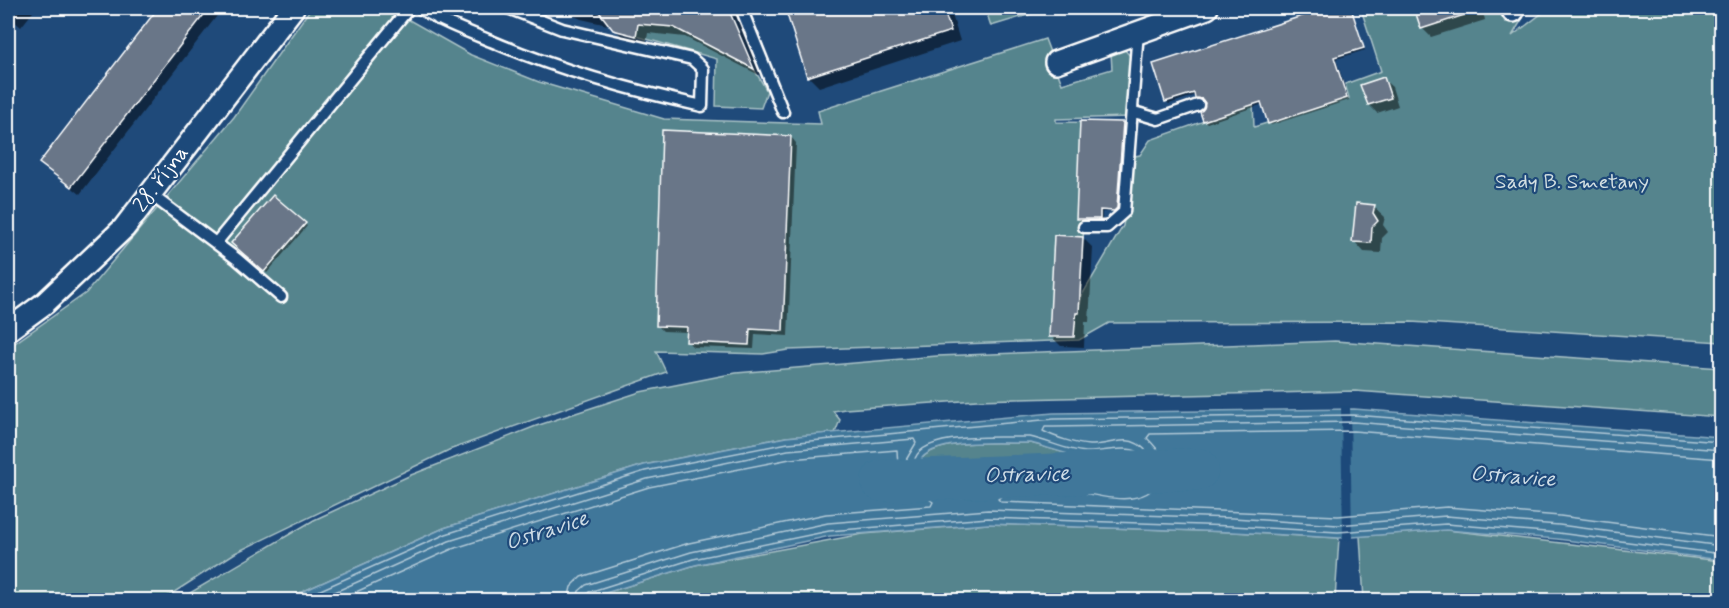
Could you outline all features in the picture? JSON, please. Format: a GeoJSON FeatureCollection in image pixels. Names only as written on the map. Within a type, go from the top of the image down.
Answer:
{"type":"FeatureCollection","features":[{"type":"Feature","properties":{"kind":"street","name":"28. října"},"geometry":{"type":"LineString","coordinates":[[8,330],[52,296],[124,228],[293,8]]}},
{"type":"Feature","properties":{"kind":"street"},"geometry":{"type":"LineString","coordinates":[[1056,62],[1207,8]]}},
{"type":"Feature","properties":{"kind":"lane"},"geometry":{"type":"LineString","coordinates":[[216,243],[410,8]]}},
{"type":"Feature","properties":{"kind":"lane"},"geometry":{"type":"LineString","coordinates":[[420,8],[438,19],[547,65],[657,96],[702,106],[703,69],[692,59],[562,29],[508,8]]}},
{"type":"Feature","properties":{"kind":"lane"},"geometry":{"type":"LineString","coordinates":[[438,19],[446,8]]}},
{"type":"Feature","properties":{"kind":"lane"},"geometry":{"type":"LineString","coordinates":[[741,8],[783,112]]}},
{"type":"Feature","properties":{"kind":"lane"},"geometry":{"type":"LineString","coordinates":[[1084,227],[1107,227],[1124,212],[1134,112],[1138,31]]}},
{"type":"Feature","properties":{"kind":"lane"},"geometry":{"type":"LineString","coordinates":[[1134,112],[1158,119],[1197,105]]}},
{"type":"Feature","properties":{"kind":"lane"},"geometry":{"type":"LineString","coordinates":[[150,194],[216,243],[281,297]]}},
{"type":"Feature","properties":{"kind":"green space","name":"Sady B. Smetany"},"geometry":{"type":"Polygon","coordinates":[[[311,8],[388,8],[471,55],[539,82],[664,119],[821,124],[818,111],[1045,39],[1062,84],[1112,69],[1111,53],[1124,49],[1131,57],[1128,117],[1056,119],[1056,122],[1125,123],[1122,211],[1100,210],[1100,220],[1084,220],[1080,305],[1082,295],[1123,226],[1135,156],[1140,155],[1150,140],[1244,107],[1253,101],[1254,127],[1349,98],[1345,84],[1381,71],[1362,12],[1381,8],[1477,8],[1479,14],[1498,8],[1505,22],[1524,16],[1512,36],[1549,8],[1721,8],[1721,342],[1411,322],[1109,323],[1079,340],[788,350],[763,354],[656,351],[666,372],[449,450],[235,553],[162,600],[8,600],[8,348],[86,293],[234,117],[311,8]]]}},
{"type":"Feature","properties":{"kind":"green space"},"geometry":{"type":"Polygon","coordinates":[[[985,8],[1051,8],[991,26],[985,8]]]}},
{"type":"Feature","properties":{"kind":"green space"},"geometry":{"type":"Polygon","coordinates":[[[638,24],[673,27],[754,69],[767,91],[761,108],[716,106],[717,59],[636,36],[638,24]]]}},
{"type":"Feature","properties":{"kind":"green space"},"geometry":{"type":"Polygon","coordinates":[[[1335,341],[1721,368],[1721,417],[1355,391],[977,400],[845,409],[833,411],[840,420],[835,433],[786,437],[644,465],[444,528],[284,600],[178,600],[314,520],[411,475],[536,426],[640,392],[736,373],[937,356],[1335,341]]]}},
{"type":"Feature","properties":{"kind":"green space"},"geometry":{"type":"Polygon","coordinates":[[[1031,443],[1086,458],[1115,454],[1128,455],[1143,467],[1137,475],[1114,476],[1038,461],[962,484],[942,480],[922,468],[920,461],[928,453],[954,445],[1031,443]]]}},
{"type":"Feature","properties":{"kind":"green space"},"geometry":{"type":"Polygon","coordinates":[[[988,524],[1339,538],[1335,600],[583,600],[695,565],[863,534],[988,524]]]}},
{"type":"Feature","properties":{"kind":"green space"},"geometry":{"type":"Polygon","coordinates":[[[1446,530],[1721,561],[1721,600],[1364,600],[1360,536],[1446,530]]]}},
{"type":"Feature","properties":{"kind":"water"},"geometry":{"type":"Polygon","coordinates":[[[1354,409],[1721,437],[1721,560],[1557,539],[1446,530],[1339,538],[988,524],[830,536],[695,565],[583,600],[284,600],[444,528],[644,465],[786,437],[1053,413],[1354,409]],[[1031,443],[954,445],[927,453],[920,461],[922,468],[942,480],[962,484],[1038,461],[1114,476],[1137,475],[1142,467],[1128,455],[1116,454],[1086,458],[1031,443]]]}},
{"type":"Feature","properties":{"kind":"pier"},"geometry":{"type":"Polygon","coordinates":[[[1341,406],[1350,406],[1352,540],[1343,541],[1341,406]]]}},
{"type":"Feature","properties":{"kind":"building"},"geometry":{"type":"Polygon","coordinates":[[[158,8],[209,8],[71,187],[39,163],[158,8]]]}},
{"type":"Feature","properties":{"kind":"building"},"geometry":{"type":"Polygon","coordinates":[[[596,8],[728,8],[754,69],[673,27],[638,24],[636,36],[613,30],[596,8]]]}},
{"type":"Feature","properties":{"kind":"building"},"geometry":{"type":"Polygon","coordinates":[[[785,8],[943,8],[951,31],[807,77],[785,8]]]}},
{"type":"Feature","properties":{"kind":"building"},"geometry":{"type":"Polygon","coordinates":[[[1327,8],[1351,8],[1364,48],[1334,57],[1347,98],[1268,124],[1261,102],[1203,121],[1200,112],[1205,103],[1202,99],[1195,98],[1194,93],[1165,102],[1153,64],[1327,8]]]}},
{"type":"Feature","properties":{"kind":"building"},"geometry":{"type":"Polygon","coordinates":[[[1414,8],[1477,8],[1477,11],[1421,29],[1414,8]]]}},
{"type":"Feature","properties":{"kind":"building"},"geometry":{"type":"Polygon","coordinates":[[[1384,77],[1391,98],[1368,105],[1360,85],[1384,77]]]}},
{"type":"Feature","properties":{"kind":"building"},"geometry":{"type":"Polygon","coordinates":[[[1080,121],[1123,122],[1117,208],[1114,211],[1100,210],[1100,219],[1076,219],[1080,121]]]}},
{"type":"Feature","properties":{"kind":"building"},"geometry":{"type":"Polygon","coordinates":[[[662,130],[791,136],[783,331],[750,329],[749,345],[686,342],[687,327],[656,326],[662,130]]]}},
{"type":"Feature","properties":{"kind":"building"},"geometry":{"type":"Polygon","coordinates":[[[273,195],[306,223],[264,272],[231,243],[273,195]]]}},
{"type":"Feature","properties":{"kind":"building"},"geometry":{"type":"Polygon","coordinates":[[[1356,203],[1375,205],[1373,213],[1378,221],[1372,227],[1371,243],[1352,242],[1356,203]]]}},
{"type":"Feature","properties":{"kind":"building"},"geometry":{"type":"Polygon","coordinates":[[[1054,235],[1083,237],[1079,313],[1076,313],[1074,337],[1049,337],[1054,235]]]}},
{"type":"Feature","properties":{"kind":"waterway","name":"Ostravice"},"geometry":{"type":"LineString","coordinates":[[882,481],[1198,469]]}}]}
